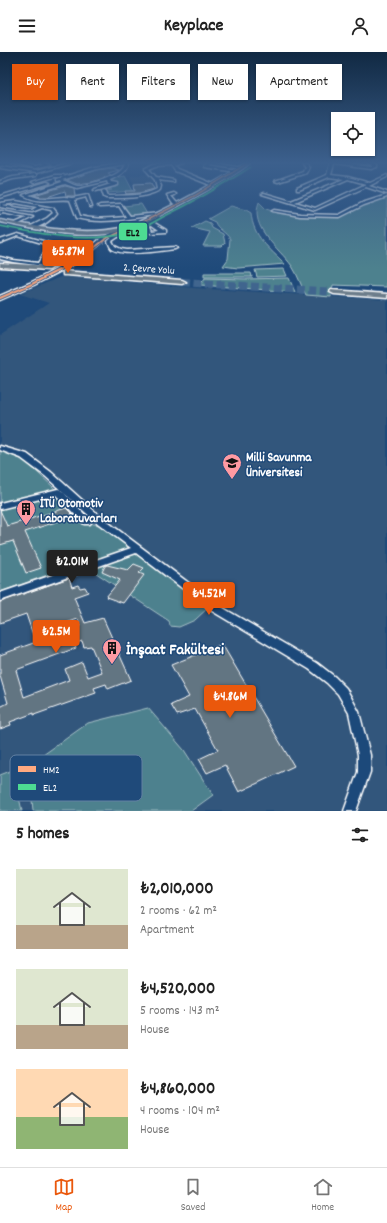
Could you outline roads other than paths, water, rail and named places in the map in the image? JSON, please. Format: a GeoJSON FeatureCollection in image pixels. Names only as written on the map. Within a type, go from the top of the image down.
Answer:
{"type":"FeatureCollection","features":[{"type":"Feature","properties":{"kind":"highway"},"geometry":{"type":"LineString","coordinates":[[0,265],[47,270],[0,269]]}},
{"type":"Feature","properties":{"kind":"highway","name":"2. Çevre Yolu"},"geometry":{"type":"LineString","coordinates":[[66,270],[183,280]]}},
{"type":"Feature","properties":{"kind":"highway"},"geometry":{"type":"LineString","coordinates":[[387,291],[335,290],[387,296]]}},
{"type":"Feature","properties":{"kind":"main road"},"geometry":{"type":"LineString","coordinates":[[0,221],[74,233],[122,230],[178,205],[188,198]]}},
{"type":"Feature","properties":{"kind":"street"},"geometry":{"type":"LineString","coordinates":[[32,198],[41,200],[64,198]]}},
{"type":"Feature","properties":{"kind":"street"},"geometry":{"type":"LineString","coordinates":[[70,198],[76,211],[82,211],[84,216],[93,220],[158,214],[159,217],[150,222]]}},
{"type":"Feature","properties":{"kind":"street"},"geometry":{"type":"LineString","coordinates":[[88,198],[91,206]]}},
{"type":"Feature","properties":{"kind":"street"},"geometry":{"type":"LineString","coordinates":[[171,198],[174,203],[178,205]]}},
{"type":"Feature","properties":{"kind":"street"},"geometry":{"type":"LineString","coordinates":[[279,198],[316,209],[339,198]]}},
{"type":"Feature","properties":{"kind":"street"},"geometry":{"type":"LineString","coordinates":[[291,202],[300,198]]}},
{"type":"Feature","properties":{"kind":"street"},"geometry":{"type":"LineString","coordinates":[[274,211],[308,215],[340,216],[363,204],[380,198]]}},
{"type":"Feature","properties":{"kind":"street"},"geometry":{"type":"LineString","coordinates":[[0,205],[16,202],[52,209],[54,212],[49,219],[33,227]]}},
{"type":"Feature","properties":{"kind":"street"},"geometry":{"type":"LineString","coordinates":[[15,208],[25,203]]}},
{"type":"Feature","properties":{"kind":"street"},"geometry":{"type":"LineString","coordinates":[[100,208],[120,204],[128,217]]}},
{"type":"Feature","properties":{"kind":"street"},"geometry":{"type":"LineString","coordinates":[[0,205],[32,211],[41,207]]}},
{"type":"Feature","properties":{"kind":"street"},"geometry":{"type":"LineString","coordinates":[[0,213],[2,212],[31,217],[17,224]]}},
{"type":"Feature","properties":{"kind":"street"},"geometry":{"type":"LineString","coordinates":[[0,298],[66,270],[106,238],[122,230]]}},
{"type":"Feature","properties":{"kind":"street"},"geometry":{"type":"LineString","coordinates":[[136,235],[134,230],[116,236],[110,241],[111,246],[123,251],[175,248]]}},
{"type":"Feature","properties":{"kind":"street"},"geometry":{"type":"LineString","coordinates":[[0,242],[18,235],[64,248],[94,248]]}},
{"type":"Feature","properties":{"kind":"street"},"geometry":{"type":"LineString","coordinates":[[40,264],[48,251],[55,246]]}},
{"type":"Feature","properties":{"kind":"street"},"geometry":{"type":"LineString","coordinates":[[0,258],[40,264],[66,270]]}},
{"type":"Feature","properties":{"kind":"street"},"geometry":{"type":"LineString","coordinates":[[0,448],[24,456],[48,474],[98,519],[215,608],[313,666],[342,691],[354,712],[362,743],[365,765],[358,792],[350,811]]}},
{"type":"Feature","properties":{"kind":"street"},"geometry":{"type":"LineString","coordinates":[[0,506],[58,492],[87,522]]}},
{"type":"Feature","properties":{"kind":"street"},"geometry":{"type":"LineString","coordinates":[[0,597],[138,550]]}},
{"type":"Feature","properties":{"kind":"tunnel"},"geometry":{"type":"LineString","coordinates":[[49,268],[68,270]]}},
{"type":"Feature","properties":{"kind":"tunnel"},"geometry":{"type":"LineString","coordinates":[[182,282],[334,292]]}},
{"type":"Feature","properties":{"kind":"place","name":"Milli Savunma Üniversitesi"},"geometry":{"type":"Point","coordinates":[232,480]}},
{"type":"Feature","properties":{"kind":"place","name":"İTÜ Otomotiv Laboratuvarları"},"geometry":{"type":"Point","coordinates":[26,526]}},
{"type":"Feature","properties":{"kind":"place","name":"İnşaat Fakültesi"},"geometry":{"type":"Point","coordinates":[112,665]}}]}
